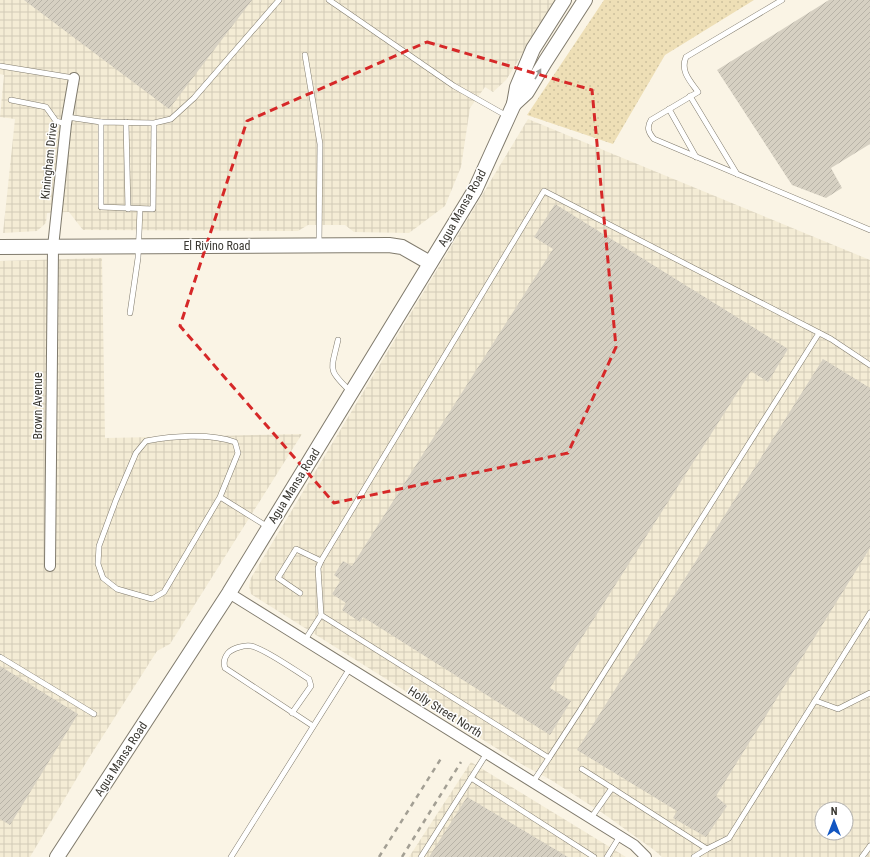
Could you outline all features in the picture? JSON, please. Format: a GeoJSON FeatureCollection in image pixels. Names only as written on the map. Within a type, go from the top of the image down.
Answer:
{"type":"FeatureCollection","features":[{"type":"Feature","properties":{"kind":"main road","name":"Agua Mansa Road"},"geometry":{"type":"LineString","coordinates":[[57,857],[229,593],[475,190],[511,110],[517,87],[533,49],[564,0]]}},
{"type":"Feature","properties":{"kind":"main road","name":"Agua Mansa Road"},"geometry":{"type":"LineString","coordinates":[[511,110],[527,92],[585,0]]}},
{"type":"Feature","properties":{"kind":"main road","name":"El Rivino Road"},"geometry":{"type":"LineString","coordinates":[[0,247],[389,246],[402,247],[430,263]]}},
{"type":"Feature","properties":{"kind":"street","name":"Kiningham Drive"},"geometry":{"type":"LineString","coordinates":[[53,247],[67,120],[74,78]]}},
{"type":"Feature","properties":{"kind":"street","name":"Brown Avenue"},"geometry":{"type":"LineString","coordinates":[[50,566],[53,247]]}},
{"type":"Feature","properties":{"kind":"street","name":"Holly Street North"},"geometry":{"type":"LineString","coordinates":[[229,593],[592,818],[634,845],[646,857]]}},
{"type":"Feature","properties":{"kind":"lane"},"geometry":{"type":"LineString","coordinates":[[11,100],[46,107],[56,121],[67,120],[154,123],[171,119],[194,98],[279,0]]}},
{"type":"Feature","properties":{"kind":"lane"},"geometry":{"type":"LineString","coordinates":[[329,0],[454,86],[511,110]]}},
{"type":"Feature","properties":{"kind":"lane"},"geometry":{"type":"LineString","coordinates":[[782,0],[686,57],[683,64],[684,71],[698,92],[651,120],[648,124],[649,133],[654,139],[870,230]]}},
{"type":"Feature","properties":{"kind":"lane"},"geometry":{"type":"LineString","coordinates":[[305,55],[320,144],[319,246]]}},
{"type":"Feature","properties":{"kind":"lane"},"geometry":{"type":"LineString","coordinates":[[0,66],[74,78]]}},
{"type":"Feature","properties":{"kind":"lane"},"geometry":{"type":"LineString","coordinates":[[690,96],[737,174]]}},
{"type":"Feature","properties":{"kind":"lane"},"geometry":{"type":"LineString","coordinates":[[669,109],[696,157]]}},
{"type":"Feature","properties":{"kind":"lane"},"geometry":{"type":"LineString","coordinates":[[102,122],[102,208],[128,209],[154,209],[154,123]]}},
{"type":"Feature","properties":{"kind":"lane"},"geometry":{"type":"LineString","coordinates":[[126,122],[128,209]]}},
{"type":"Feature","properties":{"kind":"lane"},"geometry":{"type":"LineString","coordinates":[[305,640],[321,614],[318,568],[321,561],[544,191],[819,333],[870,366]]}},
{"type":"Feature","properties":{"kind":"lane"},"geometry":{"type":"LineString","coordinates":[[130,313],[138,258],[137,247],[140,209]]}},
{"type":"Feature","properties":{"kind":"lane"},"geometry":{"type":"LineString","coordinates":[[533,782],[819,333]]}},
{"type":"Feature","properties":{"kind":"lane"},"geometry":{"type":"LineString","coordinates":[[338,340],[332,368],[335,376],[352,392]]}},
{"type":"Feature","properties":{"kind":"lane"},"geometry":{"type":"LineString","coordinates":[[166,437],[189,437],[225,439],[235,442],[238,453],[220,497],[164,592],[152,599],[117,589],[103,578],[98,564],[99,546],[116,500],[136,453],[146,440],[166,437]]}},
{"type":"Feature","properties":{"kind":"lane"},"geometry":{"type":"LineString","coordinates":[[220,497],[268,528]]}},
{"type":"Feature","properties":{"kind":"lane"},"geometry":{"type":"LineString","coordinates":[[300,593],[278,578],[296,549],[321,561]]}},
{"type":"Feature","properties":{"kind":"lane"},"geometry":{"type":"LineString","coordinates":[[694,857],[707,848],[730,838],[870,613]]}},
{"type":"Feature","properties":{"kind":"lane"},"geometry":{"type":"LineString","coordinates":[[321,614],[549,758]]}},
{"type":"Feature","properties":{"kind":"lane"},"geometry":{"type":"LineString","coordinates":[[292,713],[311,686],[309,679],[261,649],[251,646],[234,649],[226,655],[224,660],[225,668],[292,713],[313,726]]}},
{"type":"Feature","properties":{"kind":"lane"},"geometry":{"type":"LineString","coordinates":[[0,657],[94,714]]}},
{"type":"Feature","properties":{"kind":"lane"},"geometry":{"type":"LineString","coordinates":[[231,857],[350,668]]}},
{"type":"Feature","properties":{"kind":"lane"},"geometry":{"type":"LineString","coordinates":[[816,701],[838,709],[870,693]]}},
{"type":"Feature","properties":{"kind":"lane"},"geometry":{"type":"LineString","coordinates":[[421,857],[486,753]]}},
{"type":"Feature","properties":{"kind":"lane"},"geometry":{"type":"LineString","coordinates":[[582,769],[707,848]]}},
{"type":"Feature","properties":{"kind":"lane"},"geometry":{"type":"LineString","coordinates":[[471,778],[594,857]]}},
{"type":"Feature","properties":{"kind":"lane"},"geometry":{"type":"LineString","coordinates":[[592,818],[612,788]]}},
{"type":"Feature","properties":{"kind":"lane"},"geometry":{"type":"LineString","coordinates":[[607,857],[620,836]]}},
{"type":"Feature","properties":{"kind":"lane"},"geometry":{"type":"LineString","coordinates":[[862,857],[870,846]]}},
{"type":"Feature","properties":{"kind":"highlighted area"},"geometry":{"type":"Polygon","coordinates":[[[427,42],[592,90],[616,347],[568,453],[334,503],[180,326],[247,121],[427,42]]]}},
{"type":"Feature","properties":{"kind":"shaded area"},"geometry":{"type":"Polygon","coordinates":[[[0,0],[557,0],[506,80],[493,92],[485,87],[470,108],[461,167],[445,206],[409,233],[354,232],[345,225],[308,225],[298,231],[83,230],[69,212],[47,213],[46,223],[37,231],[3,233],[15,119],[0,117],[4,75],[0,74],[0,0]]]}},
{"type":"Feature","properties":{"kind":"shaded area"},"geometry":{"type":"Polygon","coordinates":[[[604,0],[754,0],[665,55],[613,144],[527,115],[604,0]]]}},
{"type":"Feature","properties":{"kind":"shaded area"},"geometry":{"type":"Polygon","coordinates":[[[528,119],[870,260],[870,857],[662,857],[604,814],[551,780],[523,765],[251,594],[249,586],[251,578],[528,119]]]}},
{"type":"Feature","properties":{"kind":"shaded area"},"geometry":{"type":"Polygon","coordinates":[[[102,258],[105,438],[302,434],[170,644],[157,651],[87,761],[30,857],[0,857],[0,261],[102,258]]]}},
{"type":"Feature","properties":{"kind":"shaded area"},"geometry":{"type":"Polygon","coordinates":[[[471,762],[626,857],[409,857],[471,762]]]}},
{"type":"Feature","properties":{"kind":"building"},"geometry":{"type":"Polygon","coordinates":[[[24,0],[252,0],[169,109],[24,0]]]}},
{"type":"Feature","properties":{"kind":"building"},"geometry":{"type":"Polygon","coordinates":[[[829,0],[870,0],[870,144],[831,168],[842,188],[826,198],[792,185],[717,70],[829,0]]]}},
{"type":"Feature","properties":{"kind":"building"},"geometry":{"type":"Polygon","coordinates":[[[555,204],[788,349],[768,382],[751,371],[550,688],[571,701],[550,735],[363,617],[360,622],[342,610],[346,603],[332,594],[341,580],[334,575],[343,561],[352,566],[553,249],[534,237],[555,204]]]}},
{"type":"Feature","properties":{"kind":"building"},"geometry":{"type":"Polygon","coordinates":[[[823,359],[870,388],[870,548],[716,796],[727,806],[706,837],[673,818],[677,811],[577,750],[823,359]]]}},
{"type":"Feature","properties":{"kind":"building"},"geometry":{"type":"Polygon","coordinates":[[[0,666],[78,714],[10,825],[0,819],[0,666]]]}},
{"type":"Feature","properties":{"kind":"building"},"geometry":{"type":"Polygon","coordinates":[[[467,797],[568,857],[429,857],[467,797]]]}},
{"type":"Feature","properties":{"kind":"railway"},"geometry":{"type":"LineString","coordinates":[[379,857],[442,757]]}},
{"type":"Feature","properties":{"kind":"railway"},"geometry":{"type":"LineString","coordinates":[[402,857],[461,762]]}}]}
